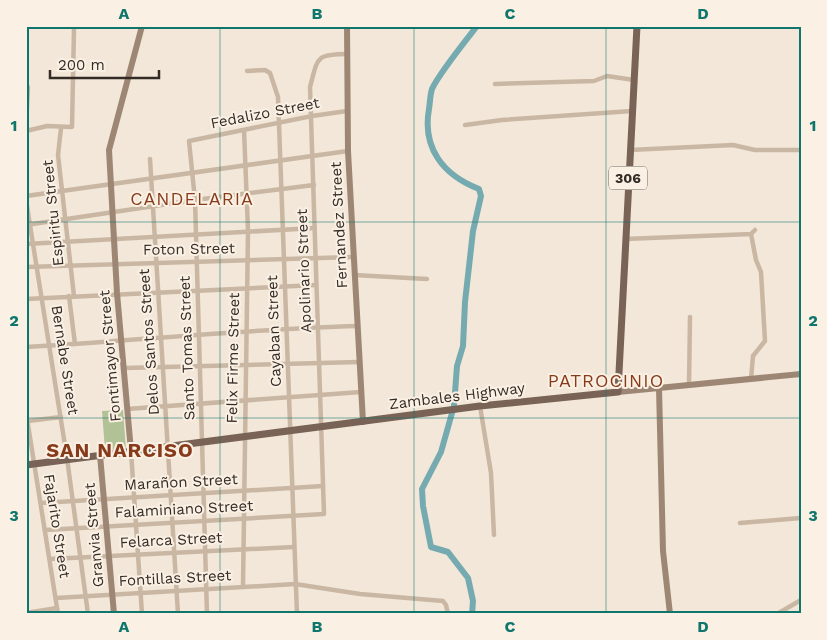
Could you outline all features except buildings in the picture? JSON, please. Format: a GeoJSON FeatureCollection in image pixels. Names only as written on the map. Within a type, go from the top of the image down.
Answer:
{"type":"FeatureCollection","features":[{"type":"Feature","properties":{"kind":"main road","name":"306"},"geometry":{"type":"LineString","coordinates":[[618,392],[624,239],[637,26]]}},
{"type":"Feature","properties":{"kind":"main road","name":"Zambales Highway"},"geometry":{"type":"LineString","coordinates":[[26,465],[68,458],[244,438],[480,406],[618,392]]}},
{"type":"Feature","properties":{"kind":"street","name":"Fontimayor Street"},"geometry":{"type":"LineString","coordinates":[[142,26],[109,150],[117,293],[142,614]]}},
{"type":"Feature","properties":{"kind":"street","name":"Fernandez Street"},"geometry":{"type":"LineString","coordinates":[[347,26],[348,151],[362,422]]}},
{"type":"Feature","properties":{"kind":"street"},"geometry":{"type":"LineString","coordinates":[[26,131],[47,126],[61,128],[72,126],[74,28]]}},
{"type":"Feature","properties":{"kind":"street","name":"Apolinario Street"},"geometry":{"type":"LineString","coordinates":[[324,514],[316,285],[314,157],[310,87],[320,58],[325,54],[347,54]]}},
{"type":"Feature","properties":{"kind":"street","name":"Cayaban Street"},"geometry":{"type":"LineString","coordinates":[[247,72],[265,70],[270,73],[277,87],[280,123],[297,614]]}},
{"type":"Feature","properties":{"kind":"street"},"geometry":{"type":"LineString","coordinates":[[495,84],[594,81],[607,76],[634,80]]}},
{"type":"Feature","properties":{"kind":"street"},"geometry":{"type":"LineString","coordinates":[[26,126],[28,87]]}},
{"type":"Feature","properties":{"kind":"street","name":"Fedalizo Street"},"geometry":{"type":"LineString","coordinates":[[189,141],[312,116],[347,111]]}},
{"type":"Feature","properties":{"kind":"street"},"geometry":{"type":"LineString","coordinates":[[465,125],[502,120],[632,111]]}},
{"type":"Feature","properties":{"kind":"street","name":"Espiritu Street"},"geometry":{"type":"LineString","coordinates":[[61,128],[58,155],[71,265],[75,344]]}},
{"type":"Feature","properties":{"kind":"street","name":"Felix Firme Street"},"geometry":{"type":"LineString","coordinates":[[243,587],[248,260],[248,193],[244,130]]}},
{"type":"Feature","properties":{"kind":"street","name":"Santo Tomas Street"},"geometry":{"type":"LineString","coordinates":[[189,141],[195,200],[207,614]]}},
{"type":"Feature","properties":{"kind":"street"},"geometry":{"type":"LineString","coordinates":[[630,150],[733,145],[755,150],[801,150]]}},
{"type":"Feature","properties":{"kind":"street"},"geometry":{"type":"LineString","coordinates":[[26,198],[63,191],[348,151]]}},
{"type":"Feature","properties":{"kind":"street","name":"Delos Santos Street"},"geometry":{"type":"LineString","coordinates":[[150,159],[178,614]]}},
{"type":"Feature","properties":{"kind":"street"},"geometry":{"type":"LineString","coordinates":[[28,225],[195,200],[314,186]]}},
{"type":"Feature","properties":{"kind":"street","name":"Bernabe Street"},"geometry":{"type":"LineString","coordinates":[[26,198],[28,225],[37,266],[68,458],[88,614]]}},
{"type":"Feature","properties":{"kind":"street"},"geometry":{"type":"LineString","coordinates":[[26,244],[315,228]]}},
{"type":"Feature","properties":{"kind":"street"},"geometry":{"type":"LineString","coordinates":[[624,239],[751,234],[755,230]]}},
{"type":"Feature","properties":{"kind":"street"},"geometry":{"type":"LineString","coordinates":[[751,234],[756,260],[761,272],[765,342],[753,356],[751,379]]}},
{"type":"Feature","properties":{"kind":"street","name":"Foton Street"},"geometry":{"type":"LineString","coordinates":[[26,266],[353,257]]}},
{"type":"Feature","properties":{"kind":"street"},"geometry":{"type":"LineString","coordinates":[[354,275],[427,279]]}},
{"type":"Feature","properties":{"kind":"street"},"geometry":{"type":"LineString","coordinates":[[26,298],[316,285]]}},
{"type":"Feature","properties":{"kind":"street"},"geometry":{"type":"LineString","coordinates":[[689,385],[690,317]]}},
{"type":"Feature","properties":{"kind":"street"},"geometry":{"type":"LineString","coordinates":[[26,347],[121,342],[246,331],[357,326]]}},
{"type":"Feature","properties":{"kind":"street"},"geometry":{"type":"LineString","coordinates":[[124,368],[359,362]]}},
{"type":"Feature","properties":{"kind":"street"},"geometry":{"type":"LineString","coordinates":[[618,392],[801,374]]}},
{"type":"Feature","properties":{"kind":"street"},"geometry":{"type":"LineString","coordinates":[[659,388],[660,477],[670,614]]}},
{"type":"Feature","properties":{"kind":"street"},"geometry":{"type":"LineString","coordinates":[[126,409],[361,392]]}},
{"type":"Feature","properties":{"kind":"street"},"geometry":{"type":"LineString","coordinates":[[480,406],[491,473],[494,535]]}},
{"type":"Feature","properties":{"kind":"street","name":"Fajarito Street"},"geometry":{"type":"LineString","coordinates":[[26,412],[58,614]]}},
{"type":"Feature","properties":{"kind":"street"},"geometry":{"type":"LineString","coordinates":[[28,421],[61,417]]}},
{"type":"Feature","properties":{"kind":"street","name":"Granvia Street"},"geometry":{"type":"LineString","coordinates":[[100,455],[114,614]]}},
{"type":"Feature","properties":{"kind":"street","name":"Marañon Street"},"geometry":{"type":"LineString","coordinates":[[41,503],[323,486]]}},
{"type":"Feature","properties":{"kind":"street","name":"Falaminiano Street"},"geometry":{"type":"LineString","coordinates":[[45,530],[324,514]]}},
{"type":"Feature","properties":{"kind":"street"},"geometry":{"type":"LineString","coordinates":[[740,523],[801,518]]}},
{"type":"Feature","properties":{"kind":"street","name":"Felarca Street"},"geometry":{"type":"LineString","coordinates":[[50,559],[294,547]]}},
{"type":"Feature","properties":{"kind":"street","name":"Fontillas Street"},"geometry":{"type":"LineString","coordinates":[[56,598],[296,584],[360,594],[443,601],[448,614]]}},
{"type":"Feature","properties":{"kind":"street"},"geometry":{"type":"LineString","coordinates":[[777,614],[801,600]]}},
{"type":"Feature","properties":{"kind":"street"},"geometry":{"type":"LineString","coordinates":[[26,613],[57,608]]}},
{"type":"Feature","properties":{"kind":"green space"},"geometry":{"type":"Polygon","coordinates":[[[123,410],[126,450],[105,450],[102,411],[123,410]]]}},
{"type":"Feature","properties":{"kind":"waterway"},"geometry":{"type":"LineString","coordinates":[[472,614],[473,601],[468,578],[448,552],[431,547],[423,506],[422,489],[441,452],[454,406],[457,366],[463,346],[465,302],[473,231],[481,196],[479,189],[466,183],[446,168],[432,148],[428,123],[430,96],[440,75],[477,26]]}},
{"type":"Feature","properties":{"kind":"district","name":"CANDELARIA"},"geometry":{"type":"Point","coordinates":[192,198]}},
{"type":"Feature","properties":{"kind":"district","name":"PATROCINIO"},"geometry":{"type":"Point","coordinates":[606,380]}},
{"type":"Feature","properties":{"kind":"district","name":"SAN NARCISO"},"geometry":{"type":"Point","coordinates":[120,450]}}]}
